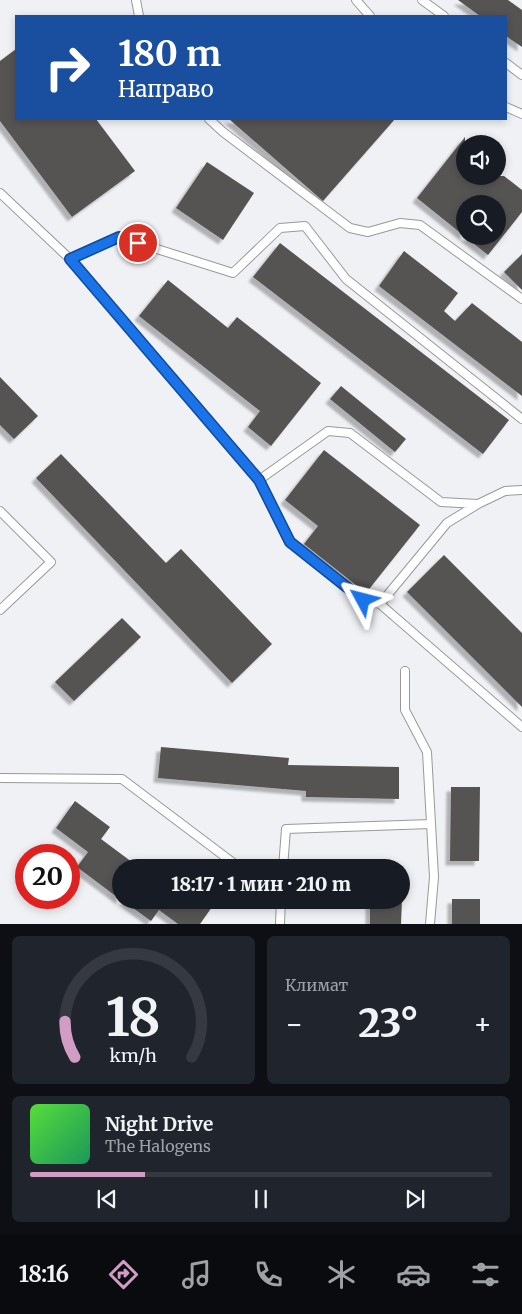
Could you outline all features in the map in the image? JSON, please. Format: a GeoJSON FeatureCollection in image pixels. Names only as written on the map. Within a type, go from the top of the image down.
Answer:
{"type":"FeatureCollection","features":[{"type":"Feature","properties":{"kind":"lane"},"geometry":{"type":"LineString","coordinates":[[136,0],[139,15]]}},
{"type":"Feature","properties":{"kind":"lane"},"geometry":{"type":"LineString","coordinates":[[356,0],[369,15]]}},
{"type":"Feature","properties":{"kind":"lane"},"geometry":{"type":"LineString","coordinates":[[422,0],[443,15]]}},
{"type":"Feature","properties":{"kind":"lane"},"geometry":{"type":"LineString","coordinates":[[507,64],[522,75]]}},
{"type":"Feature","properties":{"kind":"lane"},"geometry":{"type":"LineString","coordinates":[[507,107],[522,114]]}},
{"type":"Feature","properties":{"kind":"lane"},"geometry":{"type":"LineString","coordinates":[[210,120],[223,132],[350,228],[368,232],[400,223],[420,225],[522,299]]}},
{"type":"Feature","properties":{"kind":"lane"},"geometry":{"type":"LineString","coordinates":[[0,193],[70,259],[259,480],[290,542],[363,600],[380,604],[522,728]]}},
{"type":"Feature","properties":{"kind":"lane"},"geometry":{"type":"LineString","coordinates":[[70,259],[119,237],[234,273],[280,228],[305,226],[346,278],[522,419]]}},
{"type":"Feature","properties":{"kind":"lane"},"geometry":{"type":"LineString","coordinates":[[259,480],[328,431],[350,434],[441,502],[478,504]]}},
{"type":"Feature","properties":{"kind":"lane"},"geometry":{"type":"LineString","coordinates":[[380,604],[447,523],[478,504],[505,491],[522,490]]}},
{"type":"Feature","properties":{"kind":"lane"},"geometry":{"type":"LineString","coordinates":[[0,511],[50,562],[0,610]]}},
{"type":"Feature","properties":{"kind":"lane"},"geometry":{"type":"LineString","coordinates":[[405,671],[405,710],[427,752],[434,877],[430,924]]}},
{"type":"Feature","properties":{"kind":"lane"},"geometry":{"type":"LineString","coordinates":[[0,778],[122,779],[228,859]]}},
{"type":"Feature","properties":{"kind":"lane"},"geometry":{"type":"LineString","coordinates":[[284,859],[286,829],[431,824]]}},
{"type":"Feature","properties":{"kind":"lane"},"geometry":{"type":"LineString","coordinates":[[280,909],[280,924]]}},
{"type":"Feature","properties":{"kind":"building"},"geometry":{"type":"Polygon","coordinates":[[[458,0],[508,0],[522,10],[522,47],[507,37],[507,15],[479,15],[458,0]]]}},
{"type":"Feature","properties":{"kind":"building"},"geometry":{"type":"Polygon","coordinates":[[[15,50],[15,120],[97,120],[135,171],[72,217],[0,121],[0,61],[15,50]]]}},
{"type":"Feature","properties":{"kind":"building"},"geometry":{"type":"Polygon","coordinates":[[[230,120],[394,120],[323,201],[230,120]]]}},
{"type":"Feature","properties":{"kind":"building"},"geometry":{"type":"Polygon","coordinates":[[[456,148],[456,185],[506,185],[506,178],[522,190],[522,212],[506,232],[506,195],[456,195],[456,229],[417,198],[456,148]]]}},
{"type":"Feature","properties":{"kind":"building"},"geometry":{"type":"Polygon","coordinates":[[[207,162],[254,193],[223,240],[176,208],[207,162]]]}},
{"type":"Feature","properties":{"kind":"building"},"geometry":{"type":"Polygon","coordinates":[[[280,243],[509,420],[483,454],[253,277],[280,243]]]}},
{"type":"Feature","properties":{"kind":"building"},"geometry":{"type":"Polygon","coordinates":[[[476,245],[496,245],[488,255],[476,245]]]}},
{"type":"Feature","properties":{"kind":"building"},"geometry":{"type":"Polygon","coordinates":[[[404,251],[458,293],[444,311],[455,321],[472,303],[522,342],[522,396],[379,286],[404,251]]]}},
{"type":"Feature","properties":{"kind":"building"},"geometry":{"type":"Polygon","coordinates":[[[522,254],[522,290],[504,272],[522,254]]]}},
{"type":"Feature","properties":{"kind":"building"},"geometry":{"type":"Polygon","coordinates":[[[168,280],[228,328],[237,317],[321,383],[271,446],[248,427],[260,411],[139,316],[168,280]]]}},
{"type":"Feature","properties":{"kind":"building"},"geometry":{"type":"Polygon","coordinates":[[[0,377],[38,416],[14,439],[0,425],[0,377]]]}},
{"type":"Feature","properties":{"kind":"building"},"geometry":{"type":"Polygon","coordinates":[[[341,386],[406,439],[395,452],[330,399],[341,386]]]}},
{"type":"Feature","properties":{"kind":"building"},"geometry":{"type":"Polygon","coordinates":[[[324,450],[420,525],[366,593],[304,544],[318,526],[285,500],[324,450]]]}},
{"type":"Feature","properties":{"kind":"building"},"geometry":{"type":"Polygon","coordinates":[[[61,454],[166,563],[181,549],[272,644],[232,683],[36,478],[61,454]]]}},
{"type":"Feature","properties":{"kind":"building"},"geometry":{"type":"Polygon","coordinates":[[[444,555],[522,633],[522,707],[407,592],[444,555]]]}},
{"type":"Feature","properties":{"kind":"building"},"geometry":{"type":"Polygon","coordinates":[[[122,618],[141,637],[74,701],[55,682],[122,618]]]}},
{"type":"Feature","properties":{"kind":"building"},"geometry":{"type":"Polygon","coordinates":[[[161,747],[289,758],[288,765],[399,767],[399,799],[306,797],[306,791],[158,778],[161,747]]]}},
{"type":"Feature","properties":{"kind":"building"},"geometry":{"type":"Polygon","coordinates":[[[451,787],[480,787],[479,861],[450,861],[451,787]]]}},
{"type":"Feature","properties":{"kind":"building"},"geometry":{"type":"Polygon","coordinates":[[[75,801],[110,827],[101,839],[128,859],[112,859],[112,893],[80,869],[80,863],[88,852],[80,844],[56,828],[75,801]]]}},
{"type":"Feature","properties":{"kind":"building"},"geometry":{"type":"Polygon","coordinates":[[[452,899],[480,899],[480,924],[452,924],[452,899]]]}},
{"type":"Feature","properties":{"kind":"building"},"geometry":{"type":"Polygon","coordinates":[[[134,909],[211,909],[200,924],[178,924],[159,910],[151,921],[134,909]]]}},
{"type":"Feature","properties":{"kind":"building"},"geometry":{"type":"Polygon","coordinates":[[[370,909],[402,909],[401,924],[370,924],[370,909]]]}},
{"type":"Feature","properties":{"kind":"route"},"geometry":{"type":"LineString","coordinates":[[138,243],[119,237],[70,259],[259,480],[290,542],[363,600]]}}]}
